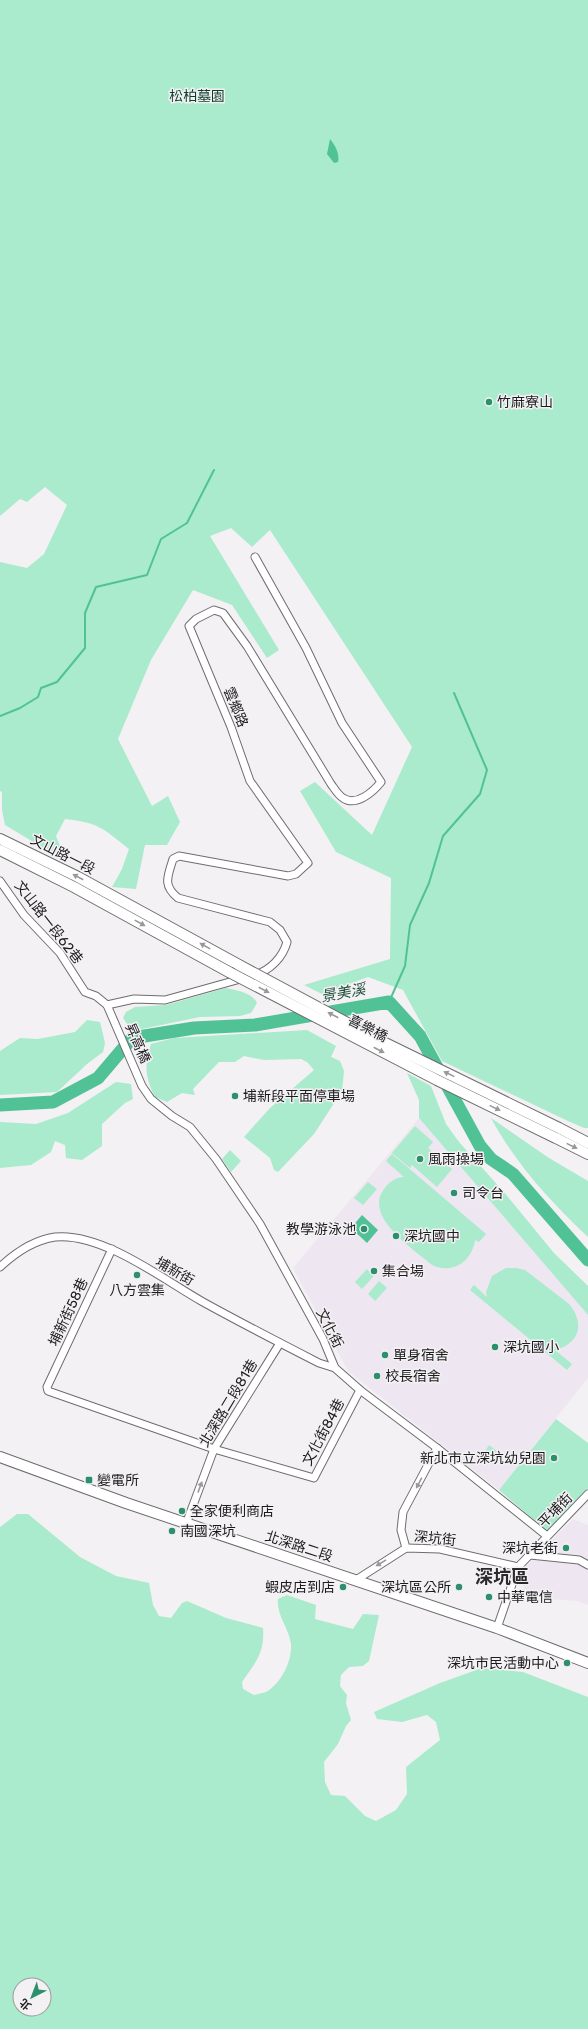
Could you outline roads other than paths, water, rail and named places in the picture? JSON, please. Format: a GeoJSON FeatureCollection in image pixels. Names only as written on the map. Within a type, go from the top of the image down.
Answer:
{"type":"FeatureCollection","features":[{"type":"Feature","properties":{"kind":"main road","name":"文山路一段"},"geometry":{"type":"LineString","coordinates":[[0,839],[109,900]]}},
{"type":"Feature","properties":{"kind":"main road","name":"文山路一段"},"geometry":{"type":"LineString","coordinates":[[0,850],[109,900]]}},
{"type":"Feature","properties":{"kind":"main road","name":"喜樂橋"},"geometry":{"type":"LineString","coordinates":[[109,900],[557,1133]]}},
{"type":"Feature","properties":{"kind":"main road"},"geometry":{"type":"LineString","coordinates":[[557,1133],[588,1143]]}},
{"type":"Feature","properties":{"kind":"main road"},"geometry":{"type":"LineString","coordinates":[[557,1133],[588,1154]]}},
{"type":"Feature","properties":{"kind":"main road","name":"北深路二段"},"geometry":{"type":"LineString","coordinates":[[0,1457],[186,1524],[497,1628],[588,1662]]}},
{"type":"Feature","properties":{"kind":"street","name":"雲鄉路"},"geometry":{"type":"LineString","coordinates":[[108,1008],[134,999],[165,1000],[263,973],[269,969],[285,950],[287,942],[280,930],[270,922],[178,898],[170,892],[167,880],[173,858],[179,856],[288,876],[296,874],[308,863],[250,781],[231,727],[189,626],[196,619],[214,610],[223,613],[247,646],[331,784],[343,798],[349,800],[367,796],[381,782],[342,723],[306,648],[255,557]]}},
{"type":"Feature","properties":{"kind":"street","name":"文山路一段62巷"},"geometry":{"type":"LineString","coordinates":[[0,881],[24,915],[60,952],[85,992],[96,996],[108,1008]]}},
{"type":"Feature","properties":{"kind":"street","name":"昇高橋"},"geometry":{"type":"LineString","coordinates":[[108,1008],[142,1086]]}},
{"type":"Feature","properties":{"kind":"street","name":"文化街"},"geometry":{"type":"LineString","coordinates":[[142,1086],[151,1099],[172,1116],[190,1127],[216,1159],[260,1224],[323,1339],[335,1368],[360,1390],[437,1448],[547,1536]]}},
{"type":"Feature","properties":{"kind":"street","name":"埔新街"},"geometry":{"type":"LineString","coordinates":[[0,1267],[13,1255],[31,1245],[56,1237],[82,1239],[112,1249],[203,1302],[319,1363],[335,1368]]}},
{"type":"Feature","properties":{"kind":"street","name":"埔新街58巷"},"geometry":{"type":"LineString","coordinates":[[112,1249],[47,1387],[48,1391],[81,1404],[214,1449]]}},
{"type":"Feature","properties":{"kind":"street","name":"北深路二段81巷"},"geometry":{"type":"LineString","coordinates":[[186,1524],[214,1449],[280,1343]]}},
{"type":"Feature","properties":{"kind":"street","name":"文化街84巷"},"geometry":{"type":"LineString","coordinates":[[214,1449],[282,1470],[314,1478],[360,1390]]}},
{"type":"Feature","properties":{"kind":"street"},"geometry":{"type":"LineString","coordinates":[[406,1548],[401,1530],[403,1512],[437,1448]]}},
{"type":"Feature","properties":{"kind":"street","name":"平埔街"},"geometry":{"type":"LineString","coordinates":[[497,1628],[518,1567],[588,1494]]}},
{"type":"Feature","properties":{"kind":"street","name":"深坑街"},"geometry":{"type":"LineString","coordinates":[[356,1580],[406,1548],[440,1549],[518,1567]]}},
{"type":"Feature","properties":{"kind":"street"},"geometry":{"type":"LineString","coordinates":[[530,1555],[579,1560],[588,1565]]}},
{"type":"Feature","properties":{"kind":"waterway"},"geometry":{"type":"LineString","coordinates":[[0,716],[20,708],[38,697],[41,688],[57,682],[85,648],[85,613],[96,587],[147,575],[161,539],[187,523],[214,470]]}},
{"type":"Feature","properties":{"kind":"waterway"},"geometry":{"type":"LineString","coordinates":[[389,1002],[405,966],[410,925],[429,883],[443,836],[480,794],[487,770],[454,693]]}},
{"type":"Feature","properties":{"kind":"waterway","name":"景美溪"},"geometry":{"type":"LineString","coordinates":[[0,1105],[53,1102],[98,1078],[132,1038],[194,1028],[255,1025],[389,1002],[420,1036],[480,1146],[491,1159],[513,1174],[588,1260]]}},
{"type":"Feature","properties":{"kind":"place","name":"竹麻寮山"},"geometry":{"type":"Point","coordinates":[489,402]}},
{"type":"Feature","properties":{"kind":"place","name":"埔新段平面停車場"},"geometry":{"type":"Point","coordinates":[235,1096]}},
{"type":"Feature","properties":{"kind":"place","name":"風雨操場"},"geometry":{"type":"Point","coordinates":[420,1159]}},
{"type":"Feature","properties":{"kind":"place","name":"司令台"},"geometry":{"type":"Point","coordinates":[454,1193]}},
{"type":"Feature","properties":{"kind":"place","name":"教學游泳池"},"geometry":{"type":"Point","coordinates":[364,1229]}},
{"type":"Feature","properties":{"kind":"place","name":"深坑國中"},"geometry":{"type":"Point","coordinates":[396,1236]}},
{"type":"Feature","properties":{"kind":"place","name":"集合場"},"geometry":{"type":"Point","coordinates":[374,1271]}},
{"type":"Feature","properties":{"kind":"place","name":"八方雲集"},"geometry":{"type":"Point","coordinates":[137,1275]}},
{"type":"Feature","properties":{"kind":"place","name":"深坑國小"},"geometry":{"type":"Point","coordinates":[495,1347]}},
{"type":"Feature","properties":{"kind":"place","name":"單身宿舍"},"geometry":{"type":"Point","coordinates":[385,1355]}},
{"type":"Feature","properties":{"kind":"place","name":"校長宿舍"},"geometry":{"type":"Point","coordinates":[377,1376]}},
{"type":"Feature","properties":{"kind":"place","name":"新北市立深坑幼兒園"},"geometry":{"type":"Point","coordinates":[554,1458]}},
{"type":"Feature","properties":{"kind":"place","name":"變電所"},"geometry":{"type":"Point","coordinates":[89,1480]}},
{"type":"Feature","properties":{"kind":"place","name":"全家便利商店"},"geometry":{"type":"Point","coordinates":[182,1511]}},
{"type":"Feature","properties":{"kind":"place","name":"南國深坑"},"geometry":{"type":"Point","coordinates":[172,1531]}},
{"type":"Feature","properties":{"kind":"place","name":"深坑老街"},"geometry":{"type":"Point","coordinates":[566,1548]}},
{"type":"Feature","properties":{"kind":"place","name":"蝦皮店到店"},"geometry":{"type":"Point","coordinates":[343,1587]}},
{"type":"Feature","properties":{"kind":"place","name":"深坑區公所"},"geometry":{"type":"Point","coordinates":[459,1587]}},
{"type":"Feature","properties":{"kind":"place","name":"中華電信"},"geometry":{"type":"Point","coordinates":[489,1597]}},
{"type":"Feature","properties":{"kind":"place","name":"深坑市民活動中心"},"geometry":{"type":"Point","coordinates":[567,1663]}},
{"type":"Feature","properties":{"kind":"district","name":"深坑區"},"geometry":{"type":"Point","coordinates":[502,1577]}},
{"type":"Feature","properties":{"kind":"park label","name":"松柏墓園"},"geometry":{"type":"Point","coordinates":[197,96]}}]}
